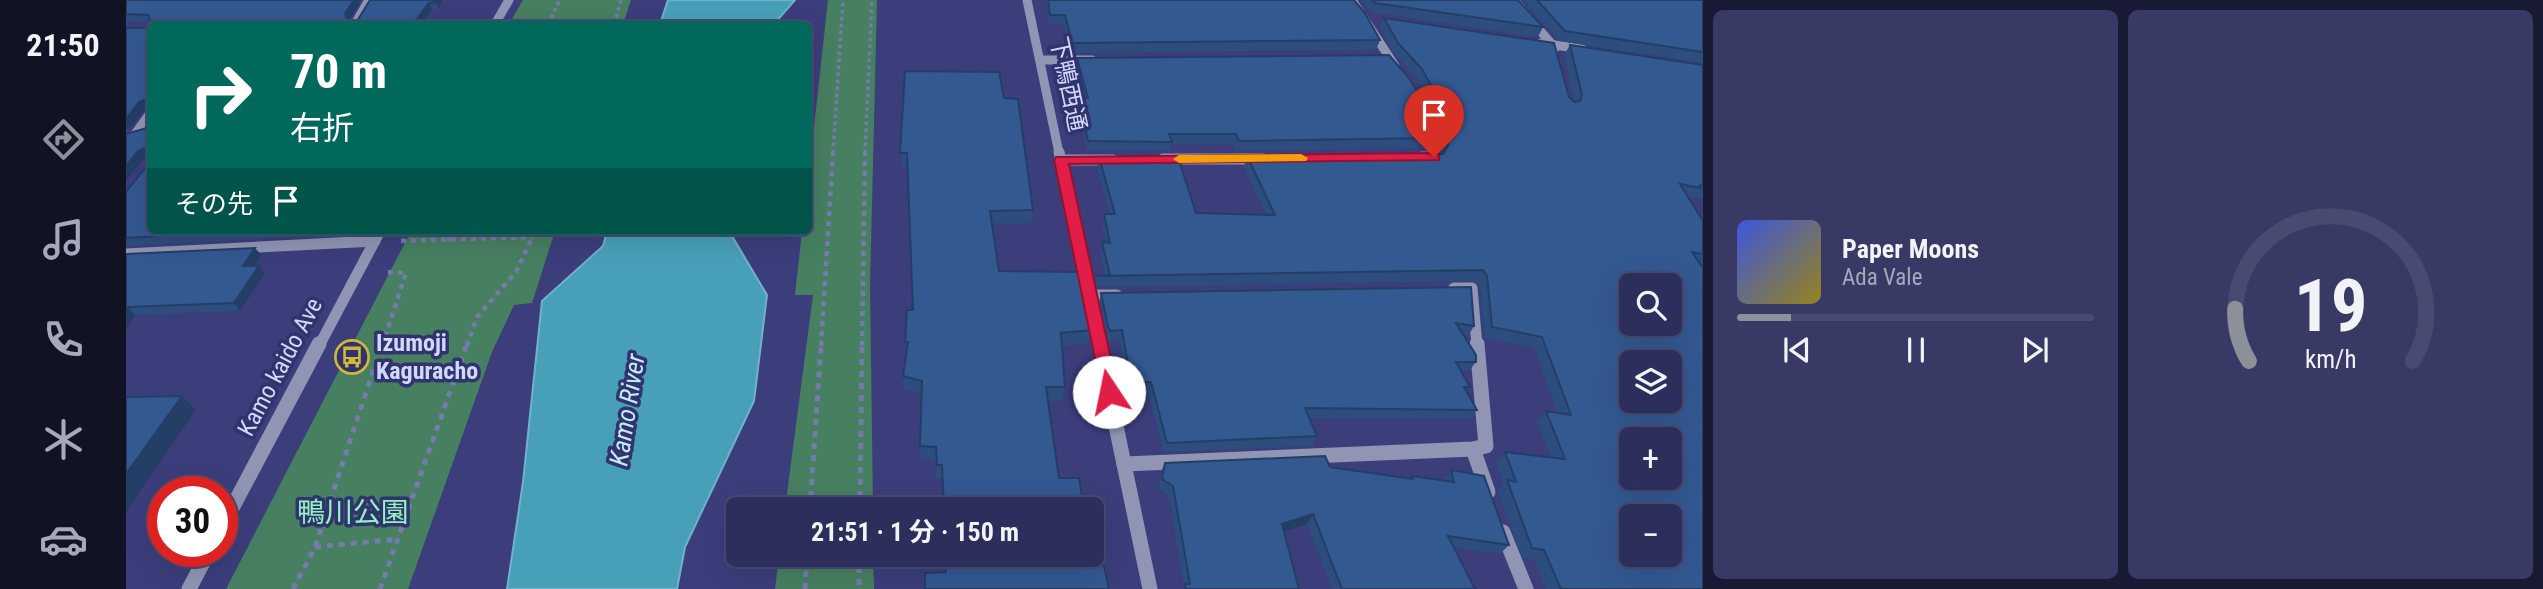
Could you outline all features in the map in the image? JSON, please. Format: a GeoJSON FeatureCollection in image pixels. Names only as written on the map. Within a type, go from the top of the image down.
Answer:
{"type":"FeatureCollection","features":[{"type":"Feature","properties":{"kind":"street"},"geometry":{"type":"LineString","coordinates":[[357,21],[369,0]]}},
{"type":"Feature","properties":{"kind":"street"},"geometry":{"type":"LineString","coordinates":[[497,21],[509,0]]}},
{"type":"Feature","properties":{"kind":"street","name":"下鴨西通"},"geometry":{"type":"LineString","coordinates":[[1027,0],[1150,589]]}},
{"type":"Feature","properties":{"kind":"street"},"geometry":{"type":"LineString","coordinates":[[1352,0],[1429,115],[1434,157],[1407,158]]}},
{"type":"Feature","properties":{"kind":"street"},"geometry":{"type":"LineString","coordinates":[[1513,0],[1554,45],[1557,57]]}},
{"type":"Feature","properties":{"kind":"street"},"geometry":{"type":"LineString","coordinates":[[1367,19],[1381,21]]}},
{"type":"Feature","properties":{"kind":"street"},"geometry":{"type":"LineString","coordinates":[[1527,41],[1595,51]]}},
{"type":"Feature","properties":{"kind":"street"},"geometry":{"type":"LineString","coordinates":[[1374,58],[1388,57]]}},
{"type":"Feature","properties":{"kind":"street"},"geometry":{"type":"LineString","coordinates":[[1040,60],[1109,60]]}},
{"type":"Feature","properties":{"kind":"street"},"geometry":{"type":"LineString","coordinates":[[131,135],[147,116]]}},
{"type":"Feature","properties":{"kind":"street"},"geometry":{"type":"LineString","coordinates":[[1158,159],[1282,159]]}},
{"type":"Feature","properties":{"kind":"street"},"geometry":{"type":"LineString","coordinates":[[1061,160],[1130,160]]}},
{"type":"Feature","properties":{"kind":"street"},"geometry":{"type":"LineString","coordinates":[[297,245],[303,235]]}},
{"type":"Feature","properties":{"kind":"street"},"geometry":{"type":"LineString","coordinates":[[126,254],[297,245],[377,236]]}},
{"type":"Feature","properties":{"kind":"street","name":"Kamo kaido Ave"},"geometry":{"type":"LineString","coordinates":[[238,497],[377,236]]}},
{"type":"Feature","properties":{"kind":"street"},"geometry":{"type":"LineString","coordinates":[[1124,464],[1473,449],[1486,446],[1472,288],[1445,288]]}},
{"type":"Feature","properties":{"kind":"street"},"geometry":{"type":"LineString","coordinates":[[1090,295],[1130,295]]}},
{"type":"Feature","properties":{"kind":"street"},"geometry":{"type":"LineString","coordinates":[[1473,449],[1514,565],[1526,589]]}},
{"type":"Feature","properties":{"kind":"street"},"geometry":{"type":"LineString","coordinates":[[189,589],[201,567]]}},
{"type":"Feature","properties":{"kind":"path"},"geometry":{"type":"LineString","coordinates":[[550,21],[560,0]]}},
{"type":"Feature","properties":{"kind":"path"},"geometry":{"type":"LineString","coordinates":[[615,21],[621,0]]}},
{"type":"Feature","properties":{"kind":"path"},"geometry":{"type":"LineString","coordinates":[[811,497],[843,0]]}},
{"type":"Feature","properties":{"kind":"path"},"geometry":{"type":"LineString","coordinates":[[860,497],[863,194],[872,0]]}},
{"type":"Feature","properties":{"kind":"path"},"geometry":{"type":"LineString","coordinates":[[448,241],[451,235]]}},
{"type":"Feature","properties":{"kind":"path"},"geometry":{"type":"LineString","coordinates":[[410,241],[522,235]]}},
{"type":"Feature","properties":{"kind":"path"},"geometry":{"type":"LineString","coordinates":[[380,589],[477,317],[516,272],[534,235]]}},
{"type":"Feature","properties":{"kind":"path"},"geometry":{"type":"LineString","coordinates":[[293,589],[315,547],[406,273],[384,272]]}},
{"type":"Feature","properties":{"kind":"path"},"geometry":{"type":"LineString","coordinates":[[315,547],[399,539]]}},
{"type":"Feature","properties":{"kind":"path"},"geometry":{"type":"LineString","coordinates":[[805,589],[806,567]]}},
{"type":"Feature","properties":{"kind":"path"},"geometry":{"type":"LineString","coordinates":[[859,567],[859,589]]}},
{"type":"Feature","properties":{"kind":"green space"},"geometry":{"type":"Polygon","coordinates":[[[523,0],[631,0],[624,21],[511,21],[523,0]]]}},
{"type":"Feature","properties":{"kind":"green space"},"geometry":{"type":"Polygon","coordinates":[[[828,0],[877,0],[870,285],[873,497],[787,497],[813,295],[795,295],[802,235],[812,235],[812,145],[828,0]]]}},
{"type":"Feature","properties":{"kind":"green space","name":"鴨川公園"},"geometry":{"type":"Polygon","coordinates":[[[409,235],[554,235],[532,303],[514,305],[492,352],[408,589],[226,589],[409,235]]]}},
{"type":"Feature","properties":{"kind":"green space"},"geometry":{"type":"Polygon","coordinates":[[[778,567],[873,567],[874,589],[775,589],[778,567]]]}},
{"type":"Feature","properties":{"kind":"water"},"geometry":{"type":"Polygon","coordinates":[[[668,0],[795,0],[777,21],[661,21],[668,0]]]}},
{"type":"Feature","properties":{"kind":"water","name":"Kamo River"},"geometry":{"type":"Polygon","coordinates":[[[606,235],[731,235],[767,295],[754,401],[685,547],[677,589],[507,589],[523,482],[542,301],[603,246],[606,235]]]}},
{"type":"Feature","properties":{"kind":"building"},"geometry":{"type":"Polygon","coordinates":[[[126,0],[354,0],[345,14],[348,21],[151,21],[148,15],[126,14],[126,0]]]}},
{"type":"Feature","properties":{"kind":"building"},"geometry":{"type":"Polygon","coordinates":[[[370,0],[437,0],[429,3],[415,21],[357,21],[370,0]]]}},
{"type":"Feature","properties":{"kind":"building"},"geometry":{"type":"Polygon","coordinates":[[[1048,0],[1354,0],[1365,13],[1380,40],[1072,43],[1065,15],[1050,15],[1048,0]]]}},
{"type":"Feature","properties":{"kind":"building"},"geometry":{"type":"Polygon","coordinates":[[[1372,0],[1518,0],[1543,27],[1375,3],[1372,0]]]}},
{"type":"Feature","properties":{"kind":"building"},"geometry":{"type":"Polygon","coordinates":[[[1537,0],[1703,0],[1703,52],[1565,31],[1537,0]]]}},
{"type":"Feature","properties":{"kind":"building"},"geometry":{"type":"Polygon","coordinates":[[[1384,18],[1554,43],[1569,97],[1574,102],[1580,101],[1582,95],[1570,45],[1703,65],[1703,186],[1700,185],[1701,188],[1680,184],[1703,221],[1703,254],[1692,252],[1703,268],[1703,589],[1561,589],[1544,550],[1532,548],[1507,480],[1516,482],[1505,452],[1565,459],[1546,411],[1571,415],[1542,337],[1492,327],[1487,276],[1483,270],[1097,276],[1110,275],[1102,242],[1110,243],[1104,214],[1115,214],[1099,157],[1178,157],[1196,213],[1275,215],[1247,156],[1443,154],[1448,145],[1440,101],[1422,69],[1398,43],[1384,18]]]}},
{"type":"Feature","properties":{"kind":"building"},"geometry":{"type":"Polygon","coordinates":[[[147,27],[147,100],[139,102],[126,119],[126,28],[147,27]]]}},
{"type":"Feature","properties":{"kind":"building"},"geometry":{"type":"Polygon","coordinates":[[[1389,55],[1409,78],[1427,108],[1431,138],[1239,141],[1236,134],[1169,134],[1172,142],[1088,141],[1079,98],[1088,98],[1077,58],[1389,55]]]}},
{"type":"Feature","properties":{"kind":"building"},"geometry":{"type":"Polygon","coordinates":[[[905,71],[999,72],[1004,98],[1018,99],[1033,210],[990,211],[999,271],[1081,272],[1092,330],[1061,333],[1065,387],[1046,387],[1059,478],[1079,478],[1082,497],[943,497],[942,465],[937,465],[936,447],[920,446],[922,381],[903,376],[908,342],[905,342],[907,310],[913,310],[907,153],[900,153],[905,71]]]}},
{"type":"Feature","properties":{"kind":"building"},"geometry":{"type":"Polygon","coordinates":[[[147,128],[147,149],[138,151],[126,166],[126,134],[147,128]]]}},
{"type":"Feature","properties":{"kind":"building"},"geometry":{"type":"Polygon","coordinates":[[[147,166],[147,235],[181,235],[126,238],[126,192],[147,166]]]}},
{"type":"Feature","properties":{"kind":"building"},"geometry":{"type":"Polygon","coordinates":[[[255,248],[243,266],[259,266],[234,303],[128,307],[126,310],[126,254],[255,248]]]}},
{"type":"Feature","properties":{"kind":"building"},"geometry":{"type":"Polygon","coordinates":[[[1471,287],[1474,326],[1456,323],[1476,355],[1476,362],[1456,362],[1470,387],[1464,387],[1477,410],[1305,408],[1317,436],[1167,443],[1151,382],[1131,382],[1122,330],[1111,331],[1108,327],[1101,293],[1471,287]]]}},
{"type":"Feature","properties":{"kind":"building"},"geometry":{"type":"Polygon","coordinates":[[[182,396],[126,474],[126,397],[182,396]]]}},
{"type":"Feature","properties":{"kind":"building"},"geometry":{"type":"Polygon","coordinates":[[[1325,456],[1330,467],[1413,479],[1412,476],[1454,482],[1451,470],[1484,476],[1509,545],[1448,536],[1475,589],[1342,589],[1313,514],[1282,524],[1299,589],[1186,589],[1185,584],[1190,584],[1173,486],[1162,479],[1165,463],[1325,456]]]}},
{"type":"Feature","properties":{"kind":"building"},"geometry":{"type":"Polygon","coordinates":[[[1104,566],[1109,589],[925,589],[925,573],[946,572],[946,567],[1104,566]]]}},
{"type":"Feature","properties":{"kind":"slow traffic"},"geometry":{"type":"LineString","coordinates":[[1179,159],[1301,158]]}},
{"type":"Feature","properties":{"kind":"place","name":"Izumoji Kaguracho"},"geometry":{"type":"Point","coordinates":[352,357]}},
{"type":"Feature","properties":{"kind":"route"},"geometry":{"type":"LineString","coordinates":[[1109,392],[1061,160],[1434,157]]}}]}
